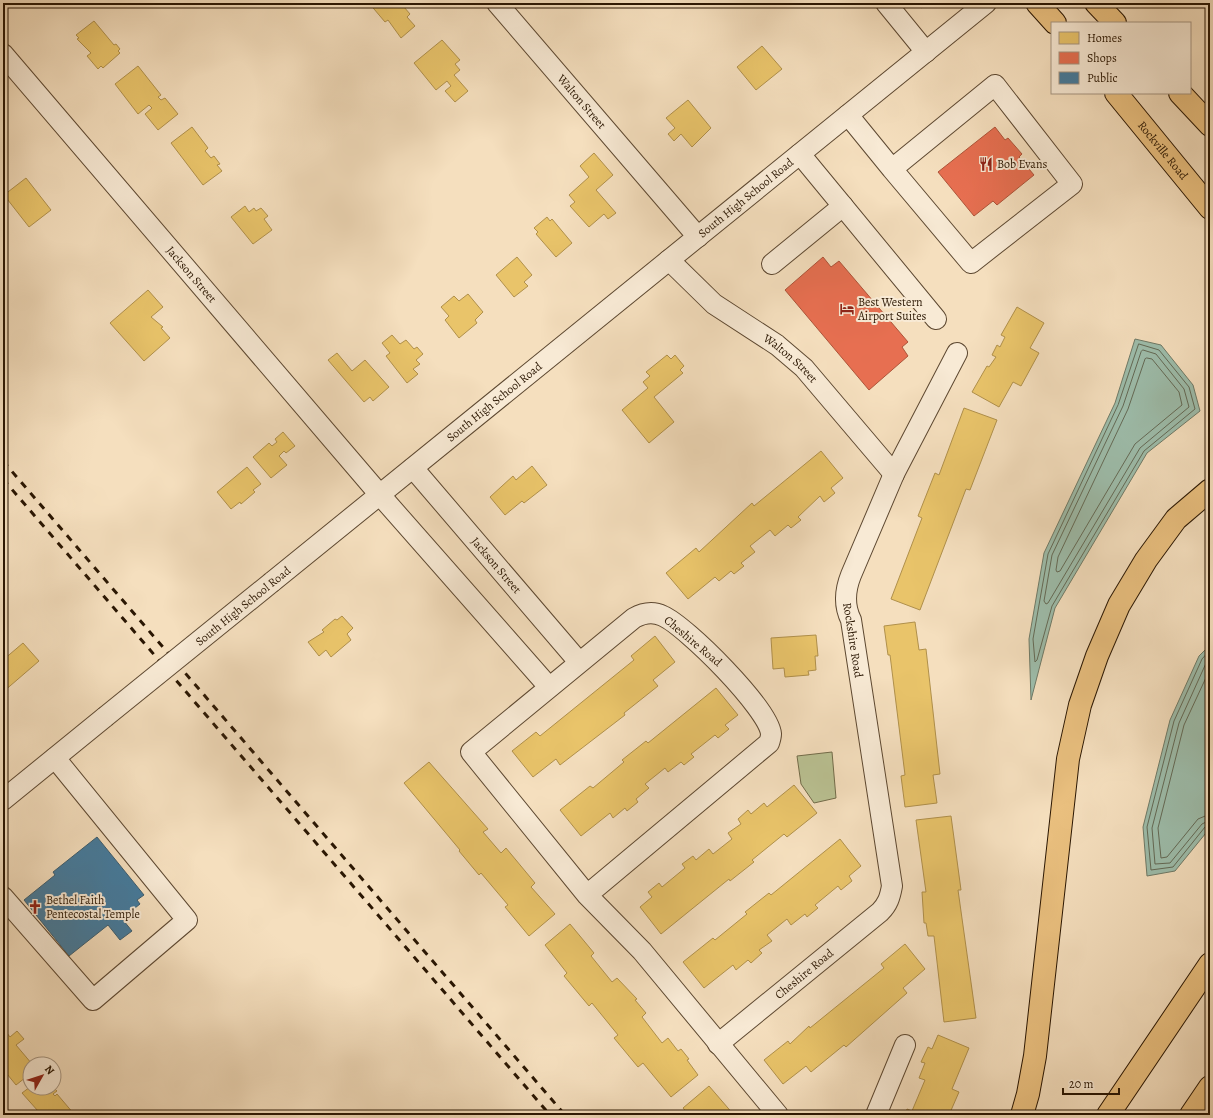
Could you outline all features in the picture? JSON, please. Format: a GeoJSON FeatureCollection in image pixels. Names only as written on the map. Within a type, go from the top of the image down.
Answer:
{"type":"FeatureCollection","features":[{"type":"Feature","properties":{"kind":"main road"},"geometry":{"type":"LineString","coordinates":[[1037,3],[1054,22]]}},
{"type":"Feature","properties":{"kind":"main road"},"geometry":{"type":"LineString","coordinates":[[1096,3],[1114,22]]}},
{"type":"Feature","properties":{"kind":"main road","name":"Rockville Road"},"geometry":{"type":"LineString","coordinates":[[1117,94],[1210,208]]}},
{"type":"Feature","properties":{"kind":"main road"},"geometry":{"type":"LineString","coordinates":[[1181,94],[1210,125]]}},
{"type":"Feature","properties":{"kind":"main road"},"geometry":{"type":"LineString","coordinates":[[1022,1115],[1028,1094],[1035,1056],[1068,759],[1080,705],[1097,656],[1119,605],[1146,560],[1176,518],[1210,490]]}},
{"type":"Feature","properties":{"kind":"main road"},"geometry":{"type":"LineString","coordinates":[[1108,1115],[1210,964]]}},
{"type":"Feature","properties":{"kind":"main road"},"geometry":{"type":"LineString","coordinates":[[1191,1115],[1210,1087]]}},
{"type":"Feature","properties":{"kind":"street","name":"Walton Street"},"geometry":{"type":"LineString","coordinates":[[497,3],[698,237]]}},
{"type":"Feature","properties":{"kind":"street"},"geometry":{"type":"LineString","coordinates":[[886,3],[926,52]]}},
{"type":"Feature","properties":{"kind":"street","name":"South High School Road"},"geometry":{"type":"LineString","coordinates":[[3,800],[986,3]]}},
{"type":"Feature","properties":{"kind":"street","name":"Jackson Street"},"geometry":{"type":"LineString","coordinates":[[3,54],[380,494],[549,687]]}},
{"type":"Feature","properties":{"kind":"street"},"geometry":{"type":"LineString","coordinates":[[848,115],[892,169],[971,264],[1072,184],[995,85],[892,169]]}},
{"type":"Feature","properties":{"kind":"street"},"geometry":{"type":"LineString","coordinates":[[800,154],[936,320]]}},
{"type":"Feature","properties":{"kind":"street"},"geometry":{"type":"LineString","coordinates":[[772,264],[842,206]]}},
{"type":"Feature","properties":{"kind":"street","name":"Walton Street"},"geometry":{"type":"LineString","coordinates":[[670,260],[714,304],[777,346],[804,368],[894,474]]}},
{"type":"Feature","properties":{"kind":"street","name":"Rockshire Road"},"geometry":{"type":"LineString","coordinates":[[888,901],[892,886],[851,620],[846,601],[850,575],[894,474],[957,352]]}},
{"type":"Feature","properties":{"kind":"street","name":"Jackson Street"},"geometry":{"type":"LineString","coordinates":[[413,468],[579,662]]}},
{"type":"Feature","properties":{"kind":"street","name":"Cheshire Road"},"geometry":{"type":"LineString","coordinates":[[587,895],[769,743],[771,734],[756,707],[718,661],[662,615],[647,613],[636,617],[579,662],[471,752],[587,895],[642,951],[778,1115]]}},
{"type":"Feature","properties":{"kind":"street"},"geometry":{"type":"LineString","coordinates":[[3,897],[93,1000],[187,920],[55,758]]}},
{"type":"Feature","properties":{"kind":"street","name":"Cheshire Road"},"geometry":{"type":"LineString","coordinates":[[718,1044],[880,912],[888,901]]}},
{"type":"Feature","properties":{"kind":"street"},"geometry":{"type":"LineString","coordinates":[[876,1115],[905,1045]]}},
{"type":"Feature","properties":{"kind":"shaded area"},"geometry":{"type":"Polygon","coordinates":[[[832,752],[836,798],[814,803],[801,784],[797,756],[832,752]]]}},
{"type":"Feature","properties":{"kind":"water"},"geometry":{"type":"Polygon","coordinates":[[[1135,339],[1161,345],[1193,385],[1200,411],[1147,453],[1055,608],[1031,700],[1029,639],[1044,553],[1115,403],[1135,339]]]}},
{"type":"Feature","properties":{"kind":"water"},"geometry":{"type":"Polygon","coordinates":[[[1210,645],[1210,828],[1175,871],[1147,876],[1143,827],[1170,720],[1199,656],[1210,645]]]}},
{"type":"Feature","properties":{"kind":"building: Homes"},"geometry":{"type":"Polygon","coordinates":[[[408,3],[404,7],[410,14],[407,17],[415,26],[401,38],[388,20],[385,22],[374,9],[370,4],[408,3]]]}},
{"type":"Feature","properties":{"kind":"building: Homes"},"geometry":{"type":"Polygon","coordinates":[[[94,21],[114,45],[116,44],[120,49],[118,51],[120,53],[103,68],[101,66],[98,69],[87,56],[91,53],[77,39],[79,38],[76,35],[94,21]]]}},
{"type":"Feature","properties":{"kind":"building: Homes"},"geometry":{"type":"Polygon","coordinates":[[[442,40],[460,60],[455,64],[460,70],[454,75],[468,91],[455,102],[445,91],[451,86],[447,81],[436,90],[414,63],[442,40]]]}},
{"type":"Feature","properties":{"kind":"building: Homes"},"geometry":{"type":"Polygon","coordinates":[[[762,46],[782,69],[756,90],[737,67],[762,46]]]}},
{"type":"Feature","properties":{"kind":"building: Homes"},"geometry":{"type":"Polygon","coordinates":[[[138,66],[161,95],[158,97],[161,100],[165,98],[178,114],[158,130],[145,114],[152,108],[149,105],[138,114],[115,84],[138,66]]]}},
{"type":"Feature","properties":{"kind":"building: Homes"},"geometry":{"type":"Polygon","coordinates":[[[688,100],[711,128],[692,147],[681,134],[674,141],[668,134],[675,128],[666,118],[688,100]]]}},
{"type":"Feature","properties":{"kind":"building: Homes"},"geometry":{"type":"Polygon","coordinates":[[[192,127],[208,148],[205,151],[211,158],[214,156],[220,164],[217,165],[222,171],[203,185],[171,143],[192,127]]]}},
{"type":"Feature","properties":{"kind":"building: Homes"},"geometry":{"type":"Polygon","coordinates":[[[594,153],[613,175],[596,190],[616,213],[608,219],[604,214],[589,227],[570,206],[575,202],[569,195],[589,177],[580,166],[594,153]]]}},
{"type":"Feature","properties":{"kind":"building: Homes"},"geometry":{"type":"Polygon","coordinates":[[[26,178],[51,210],[29,227],[4,195],[26,178]]]}},
{"type":"Feature","properties":{"kind":"building: Homes"},"geometry":{"type":"Polygon","coordinates":[[[245,206],[249,212],[254,208],[256,211],[261,208],[268,216],[264,219],[272,230],[253,244],[231,217],[245,206]]]}},
{"type":"Feature","properties":{"kind":"building: Homes"},"geometry":{"type":"Polygon","coordinates":[[[547,217],[550,221],[552,219],[572,243],[556,257],[536,234],[538,232],[534,228],[547,217]]]}},
{"type":"Feature","properties":{"kind":"building: Homes"},"geometry":{"type":"Polygon","coordinates":[[[517,257],[532,275],[524,282],[528,286],[514,297],[496,275],[517,257]]]}},
{"type":"Feature","properties":{"kind":"building: Homes"},"geometry":{"type":"Polygon","coordinates":[[[148,290],[163,307],[151,317],[163,327],[161,328],[170,338],[144,361],[110,323],[148,290]]]}},
{"type":"Feature","properties":{"kind":"building: Homes"},"geometry":{"type":"Polygon","coordinates":[[[468,294],[483,312],[475,320],[477,323],[459,338],[445,320],[449,316],[441,307],[454,296],[459,301],[468,294]]]}},
{"type":"Feature","properties":{"kind":"building: Homes"},"geometry":{"type":"Polygon","coordinates":[[[1017,307],[1044,323],[1030,348],[1039,353],[1021,386],[1013,382],[999,407],[972,392],[987,366],[989,367],[996,357],[992,355],[997,345],[1000,347],[1005,337],[1001,335],[1017,307]]]}},
{"type":"Feature","properties":{"kind":"building: Homes"},"geometry":{"type":"Polygon","coordinates":[[[392,335],[400,344],[406,340],[414,349],[417,347],[423,354],[416,360],[420,364],[413,369],[418,374],[407,383],[386,356],[390,353],[382,343],[392,335]]]}},
{"type":"Feature","properties":{"kind":"building: Homes"},"geometry":{"type":"Polygon","coordinates":[[[337,353],[352,371],[365,360],[389,387],[373,401],[370,397],[364,402],[328,360],[337,353]]]}},
{"type":"Feature","properties":{"kind":"building: Homes"},"geometry":{"type":"Polygon","coordinates":[[[667,355],[671,359],[675,355],[684,366],[680,370],[683,373],[654,397],[674,422],[649,443],[622,410],[648,388],[643,382],[650,376],[646,372],[667,355]]]}},
{"type":"Feature","properties":{"kind":"building: Homes"},"geometry":{"type":"Polygon","coordinates":[[[964,408],[997,420],[970,490],[966,489],[920,610],[891,599],[922,518],[918,516],[935,473],[939,475],[964,408]]]}},
{"type":"Feature","properties":{"kind":"building: Homes"},"geometry":{"type":"Polygon","coordinates":[[[283,432],[295,446],[286,453],[284,451],[279,456],[287,465],[271,478],[253,457],[269,443],[272,446],[277,442],[275,439],[283,432]]]}},
{"type":"Feature","properties":{"kind":"building: Homes"},"geometry":{"type":"Polygon","coordinates":[[[821,451],[843,478],[831,488],[835,493],[824,502],[820,496],[798,517],[801,520],[791,528],[788,525],[775,536],[770,530],[750,546],[755,552],[741,563],[744,566],[734,574],[731,571],[719,581],[715,577],[688,599],[666,573],[696,548],[699,552],[752,503],[754,506],[821,451]]]}},
{"type":"Feature","properties":{"kind":"building: Homes"},"geometry":{"type":"Polygon","coordinates":[[[532,466],[547,485],[524,503],[522,501],[505,515],[490,497],[513,476],[516,480],[532,466]]]}},
{"type":"Feature","properties":{"kind":"building: Homes"},"geometry":{"type":"Polygon","coordinates":[[[247,467],[261,484],[253,490],[255,492],[241,504],[240,502],[231,509],[217,492],[247,467]]]}},
{"type":"Feature","properties":{"kind":"building: Homes"},"geometry":{"type":"Polygon","coordinates":[[[342,616],[353,628],[347,634],[351,640],[331,657],[326,650],[319,656],[308,642],[324,632],[322,630],[335,619],[337,620],[342,616]]]}},
{"type":"Feature","properties":{"kind":"building: Homes"},"geometry":{"type":"Polygon","coordinates":[[[915,622],[919,650],[926,649],[940,774],[933,775],[937,803],[905,807],[901,776],[905,775],[890,655],[888,655],[884,626],[915,622]]]}},
{"type":"Feature","properties":{"kind":"building: Homes"},"geometry":{"type":"Polygon","coordinates":[[[816,635],[818,656],[815,656],[816,670],[808,671],[809,675],[785,677],[784,668],[773,669],[771,638],[816,635]]]}},
{"type":"Feature","properties":{"kind":"building: Homes"},"geometry":{"type":"Polygon","coordinates":[[[655,636],[675,662],[653,680],[658,686],[624,713],[625,715],[560,765],[556,759],[533,777],[512,751],[536,732],[540,736],[634,660],[631,656],[655,636]]]}},
{"type":"Feature","properties":{"kind":"building: Homes"},"geometry":{"type":"Polygon","coordinates":[[[23,643],[39,661],[3,692],[3,660],[23,643]]]}},
{"type":"Feature","properties":{"kind":"building: Homes"},"geometry":{"type":"Polygon","coordinates":[[[716,688],[738,715],[725,725],[729,729],[718,738],[715,735],[691,754],[694,757],[684,765],[681,762],[668,772],[665,768],[645,784],[649,788],[636,799],[638,802],[627,811],[625,808],[613,818],[610,813],[581,836],[560,810],[590,786],[593,788],[624,762],[622,760],[646,741],[648,743],[716,688]]]}},
{"type":"Feature","properties":{"kind":"building: Homes"},"geometry":{"type":"Polygon","coordinates":[[[429,762],[488,829],[483,832],[501,853],[506,848],[535,883],[531,887],[555,914],[529,936],[505,907],[508,905],[481,873],[479,875],[404,783],[429,762]]]}},
{"type":"Feature","properties":{"kind":"building: Homes"},"geometry":{"type":"Polygon","coordinates":[[[794,785],[817,813],[787,837],[784,834],[752,860],[754,862],[730,881],[729,879],[661,934],[640,907],[652,897],[648,892],[659,883],[662,887],[685,868],[682,864],[693,856],[696,860],[709,849],[713,854],[732,839],[728,833],[741,824],[738,819],[748,810],[751,814],[764,803],[767,807],[794,785]]]}},
{"type":"Feature","properties":{"kind":"building: Homes"},"geometry":{"type":"Polygon","coordinates":[[[951,816],[961,890],[958,890],[976,1018],[944,1022],[934,936],[928,936],[926,923],[924,923],[922,892],[926,892],[916,820],[951,816]]]}},
{"type":"Feature","properties":{"kind":"building: Homes"},"geometry":{"type":"Polygon","coordinates":[[[840,839],[861,866],[849,876],[852,881],[841,890],[838,886],[815,905],[818,908],[807,917],[805,914],[791,925],[787,919],[767,935],[772,941],[759,950],[762,953],[751,963],[748,960],[736,970],[733,965],[704,988],[683,962],[713,938],[715,940],[747,914],[745,912],[769,893],[771,895],[840,839]]]}},
{"type":"Feature","properties":{"kind":"building: Homes"},"geometry":{"type":"Polygon","coordinates":[[[570,924],[594,953],[591,956],[612,982],[617,978],[637,999],[635,1000],[646,1013],[642,1017],[662,1043],[668,1038],[678,1051],[681,1049],[689,1059],[687,1060],[698,1075],[671,1097],[643,1063],[638,1067],[614,1038],[618,1035],[592,1003],[589,1006],[564,976],[567,973],[545,945],[570,924]]]}},
{"type":"Feature","properties":{"kind":"building: Homes"},"geometry":{"type":"Polygon","coordinates":[[[905,944],[925,969],[903,988],[907,993],[846,1047],[844,1045],[811,1072],[806,1066],[783,1084],[764,1060],[788,1041],[790,1044],[809,1026],[810,1028],[884,968],[881,964],[905,944]]]}},
{"type":"Feature","properties":{"kind":"building: Homes"},"geometry":{"type":"Polygon","coordinates":[[[3,1028],[10,1037],[17,1031],[24,1039],[16,1045],[25,1056],[22,1056],[22,1080],[16,1085],[3,1069],[3,1028]]]}},
{"type":"Feature","properties":{"kind":"building: Homes"},"geometry":{"type":"Polygon","coordinates":[[[938,1035],[969,1048],[952,1089],[959,1092],[949,1115],[905,1115],[907,1109],[912,1111],[925,1080],[919,1078],[925,1063],[921,1062],[928,1047],[932,1049],[938,1035]]]}},
{"type":"Feature","properties":{"kind":"building: Homes"},"geometry":{"type":"Polygon","coordinates":[[[709,1086],[734,1115],[689,1115],[683,1108],[709,1086]]]}},
{"type":"Feature","properties":{"kind":"building: Homes"},"geometry":{"type":"Polygon","coordinates":[[[25,1096],[59,1096],[74,1114],[34,1115],[38,1111],[25,1096]]]}},
{"type":"Feature","properties":{"kind":"building: Shops","name":"Bob Evans"},"geometry":{"type":"Polygon","coordinates":[[[995,127],[1005,140],[1008,138],[1022,154],[1019,157],[1034,175],[997,205],[993,201],[974,216],[938,172],[995,127]]]}},
{"type":"Feature","properties":{"kind":"building: Shops","name":"Best Western Airport Suites"},"geometry":{"type":"Polygon","coordinates":[[[823,257],[831,267],[839,261],[908,342],[902,347],[908,356],[869,390],[785,290],[823,257]]]}},
{"type":"Feature","properties":{"kind":"building: Public"},"geometry":{"type":"Polygon","coordinates":[[[97,837],[144,895],[137,900],[140,904],[125,916],[122,912],[119,915],[132,931],[120,940],[108,925],[69,956],[24,900],[55,875],[53,872],[97,837]]]}},
{"type":"Feature","properties":{"kind":"building: Other"},"geometry":{"type":"Polygon","coordinates":[[[916,3],[927,3],[921,8],[916,3]]]}},
{"type":"Feature","properties":{"kind":"railway"},"geometry":{"type":"LineString","coordinates":[[3,461],[565,1115]]}},
{"type":"Feature","properties":{"kind":"railway"},"geometry":{"type":"LineString","coordinates":[[3,479],[550,1115]]}},
{"type":"Feature","properties":{"kind":"place","name":"Bob Evans"},"geometry":{"type":"Point","coordinates":[986,164]}},
{"type":"Feature","properties":{"kind":"place","name":"Best Western Airport Suites"},"geometry":{"type":"Point","coordinates":[847,309]}},
{"type":"Feature","properties":{"kind":"place","name":"Bethel Faith Pentecostal Temple"},"geometry":{"type":"Point","coordinates":[35,907]}}]}
